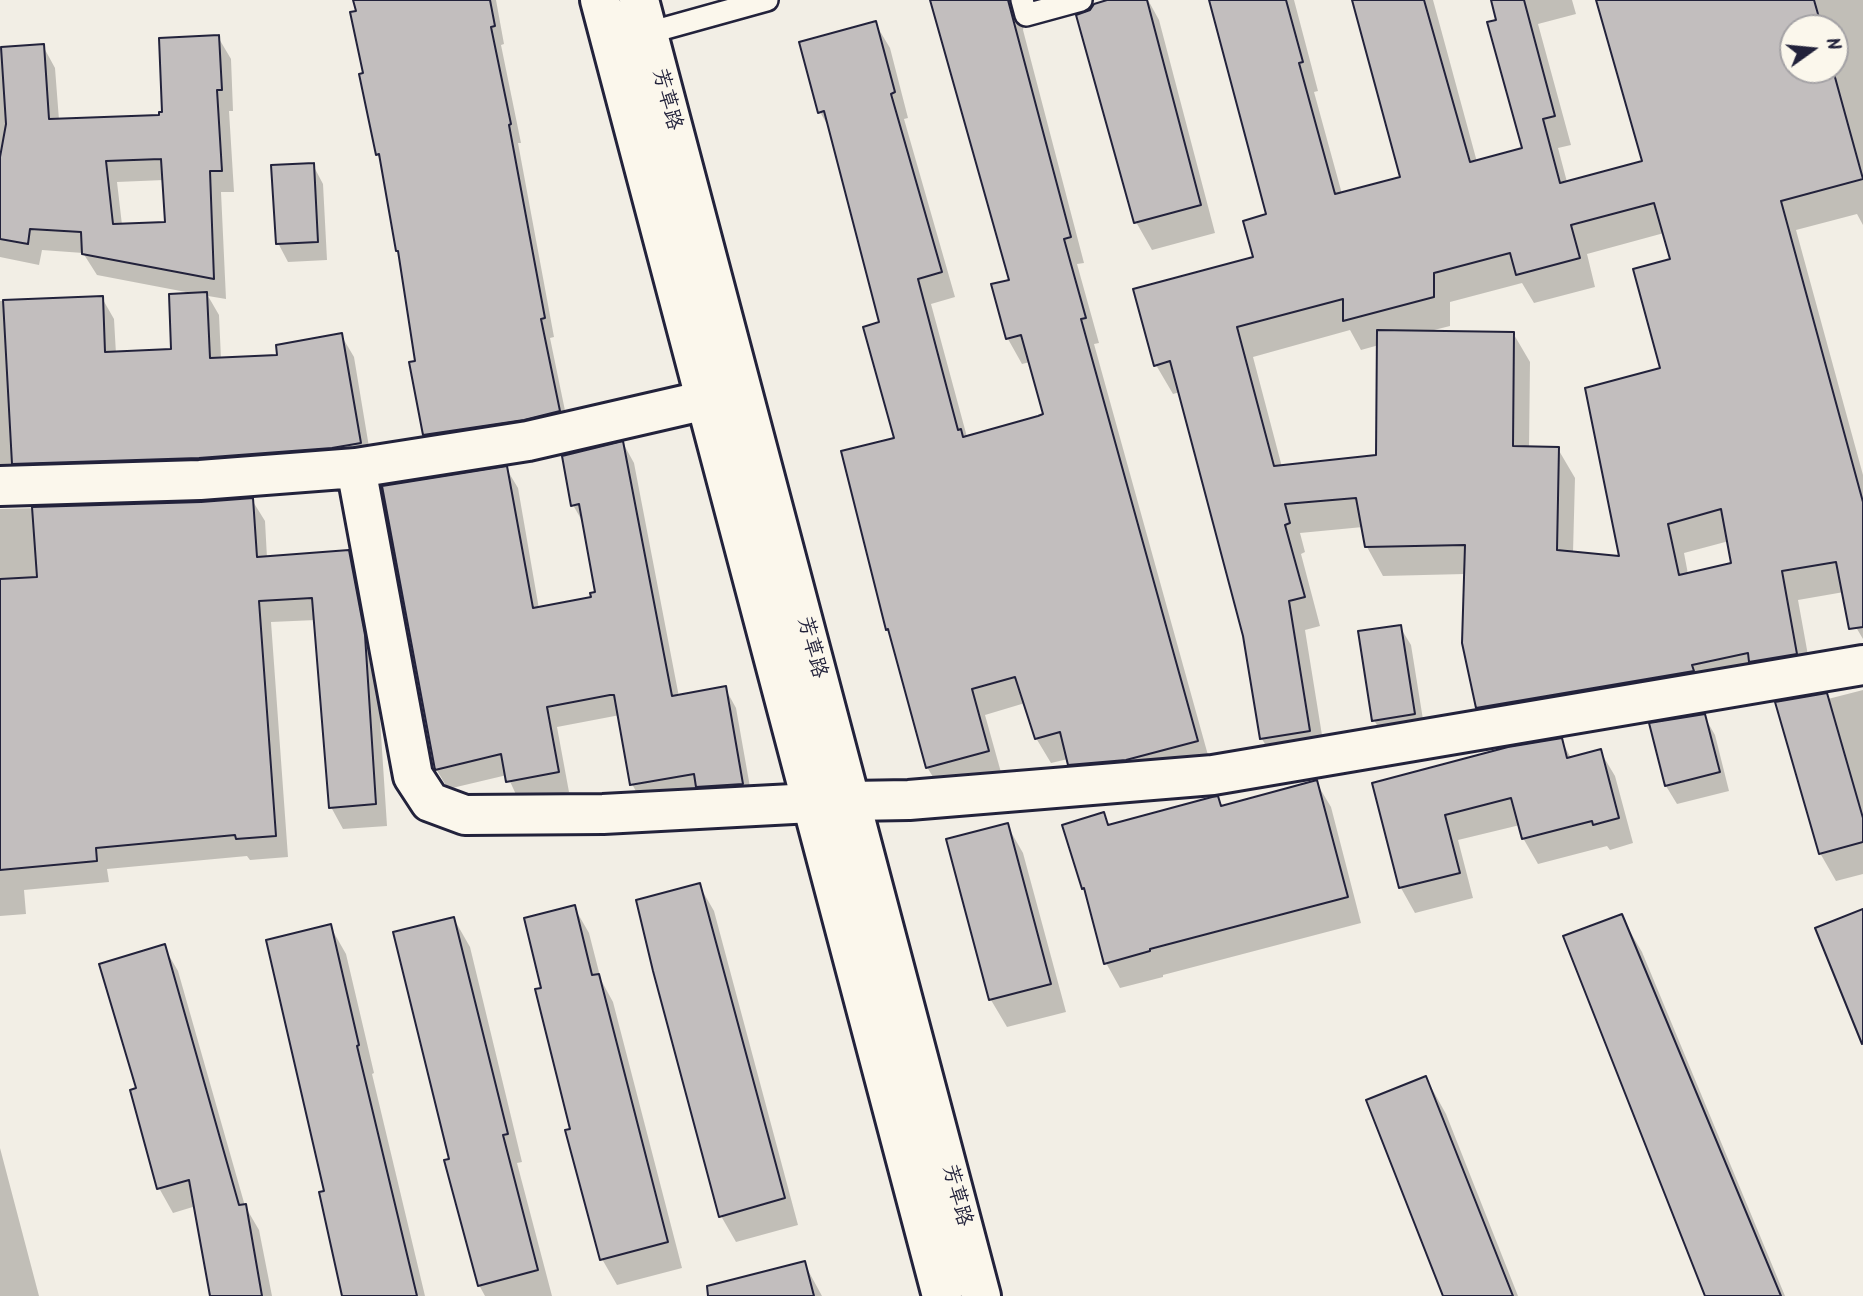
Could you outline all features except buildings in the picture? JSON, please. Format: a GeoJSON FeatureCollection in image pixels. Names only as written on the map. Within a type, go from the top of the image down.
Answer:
{"type":"FeatureCollection","features":[{"type":"Feature","properties":{"kind":"street","name":"芳草路"},"geometry":{"type":"LineString","coordinates":[[600,0],[942,1296]]}},
{"type":"Feature","properties":{"kind":"street","name":"芳草路"},"geometry":{"type":"LineString","coordinates":[[643,17],[981,1296]]}},
{"type":"Feature","properties":{"kind":"street"},"geometry":{"type":"LineString","coordinates":[[0,486],[200,481],[356,468],[528,441],[706,400]]}},
{"type":"Feature","properties":{"kind":"street"},"geometry":{"type":"LineString","coordinates":[[356,468],[413,776],[430,802],[465,815],[604,814],[909,800],[1213,775],[1863,665]]}},
{"type":"Feature","properties":{"kind":"lane"},"geometry":{"type":"LineString","coordinates":[[643,17],[767,0]]}},
{"type":"Feature","properties":{"kind":"lane"},"geometry":{"type":"LineString","coordinates":[[1022,0],[1026,15],[1080,0]]}}]}
